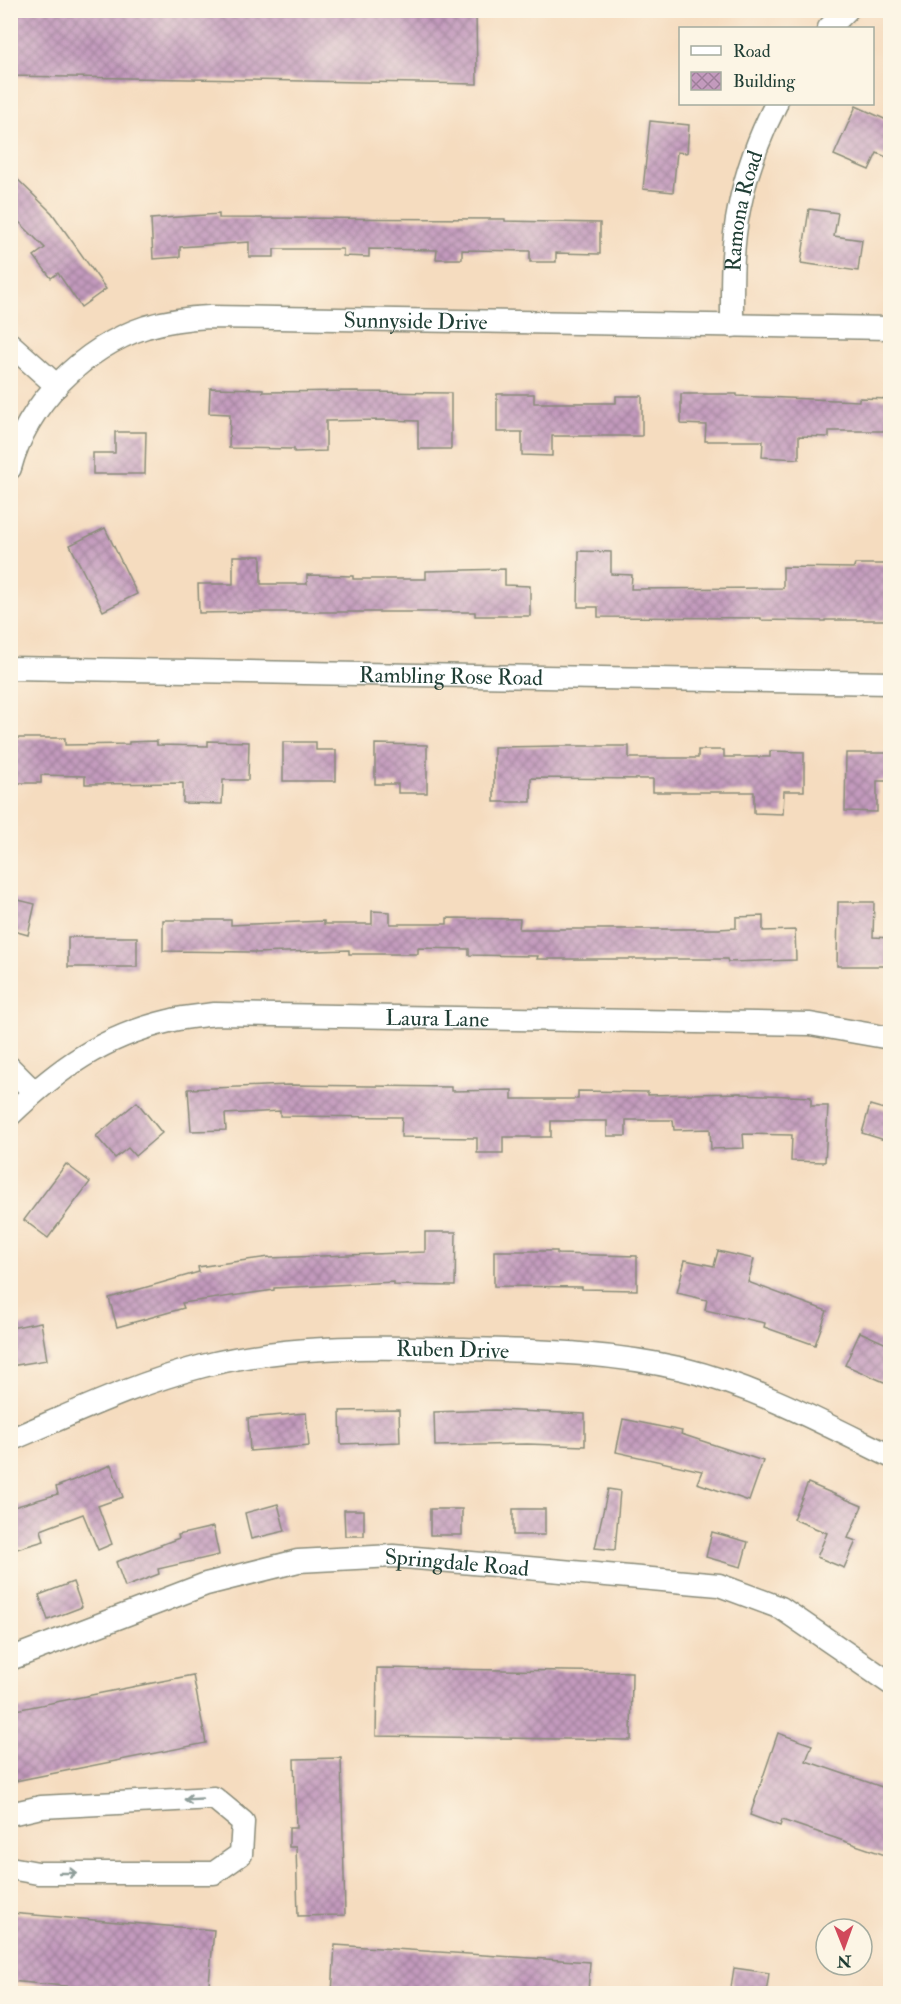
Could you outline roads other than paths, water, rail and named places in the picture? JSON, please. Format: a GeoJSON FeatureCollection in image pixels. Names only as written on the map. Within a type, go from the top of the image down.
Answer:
{"type":"FeatureCollection","features":[{"type":"Feature","properties":{"kind":"street"},"geometry":{"type":"LineString","coordinates":[[830,27],[847,10]]}},
{"type":"Feature","properties":{"kind":"street","name":"Ramona Road"},"geometry":{"type":"LineString","coordinates":[[732,326],[734,256],[739,209],[751,162],[776,105]]}},
{"type":"Feature","properties":{"kind":"street","name":"Sunnyside Drive"},"geometry":{"type":"LineString","coordinates":[[10,468],[22,435],[45,399],[96,351],[146,327],[186,319],[209,317],[891,328]]}},
{"type":"Feature","properties":{"kind":"street"},"geometry":{"type":"LineString","coordinates":[[10,344],[57,386]]}},
{"type":"Feature","properties":{"kind":"street","name":"Rambling Rose Road"},"geometry":{"type":"LineString","coordinates":[[10,668],[891,683]]}},
{"type":"Feature","properties":{"kind":"street","name":"Laura Lane"},"geometry":{"type":"LineString","coordinates":[[10,1115],[34,1092],[73,1061],[116,1039],[171,1020],[215,1014],[810,1024],[891,1038]]}},
{"type":"Feature","properties":{"kind":"street"},"geometry":{"type":"LineString","coordinates":[[10,1068],[34,1092]]}},
{"type":"Feature","properties":{"kind":"street","name":"Ruben Drive"},"geometry":{"type":"LineString","coordinates":[[10,1440],[148,1382],[204,1365],[259,1355],[319,1348],[413,1348],[572,1352],[634,1359],[684,1370],[733,1384],[784,1404],[891,1456]]}},
{"type":"Feature","properties":{"kind":"street","name":"Springdale Road"},"geometry":{"type":"LineString","coordinates":[[10,1659],[206,1584],[298,1561],[393,1556],[719,1585],[781,1608],[891,1683]]}},
{"type":"Feature","properties":{"kind":"street"},"geometry":{"type":"LineString","coordinates":[[10,1814],[41,1807],[214,1798],[243,1822],[241,1854],[214,1873],[38,1874],[10,1868]]}}]}
